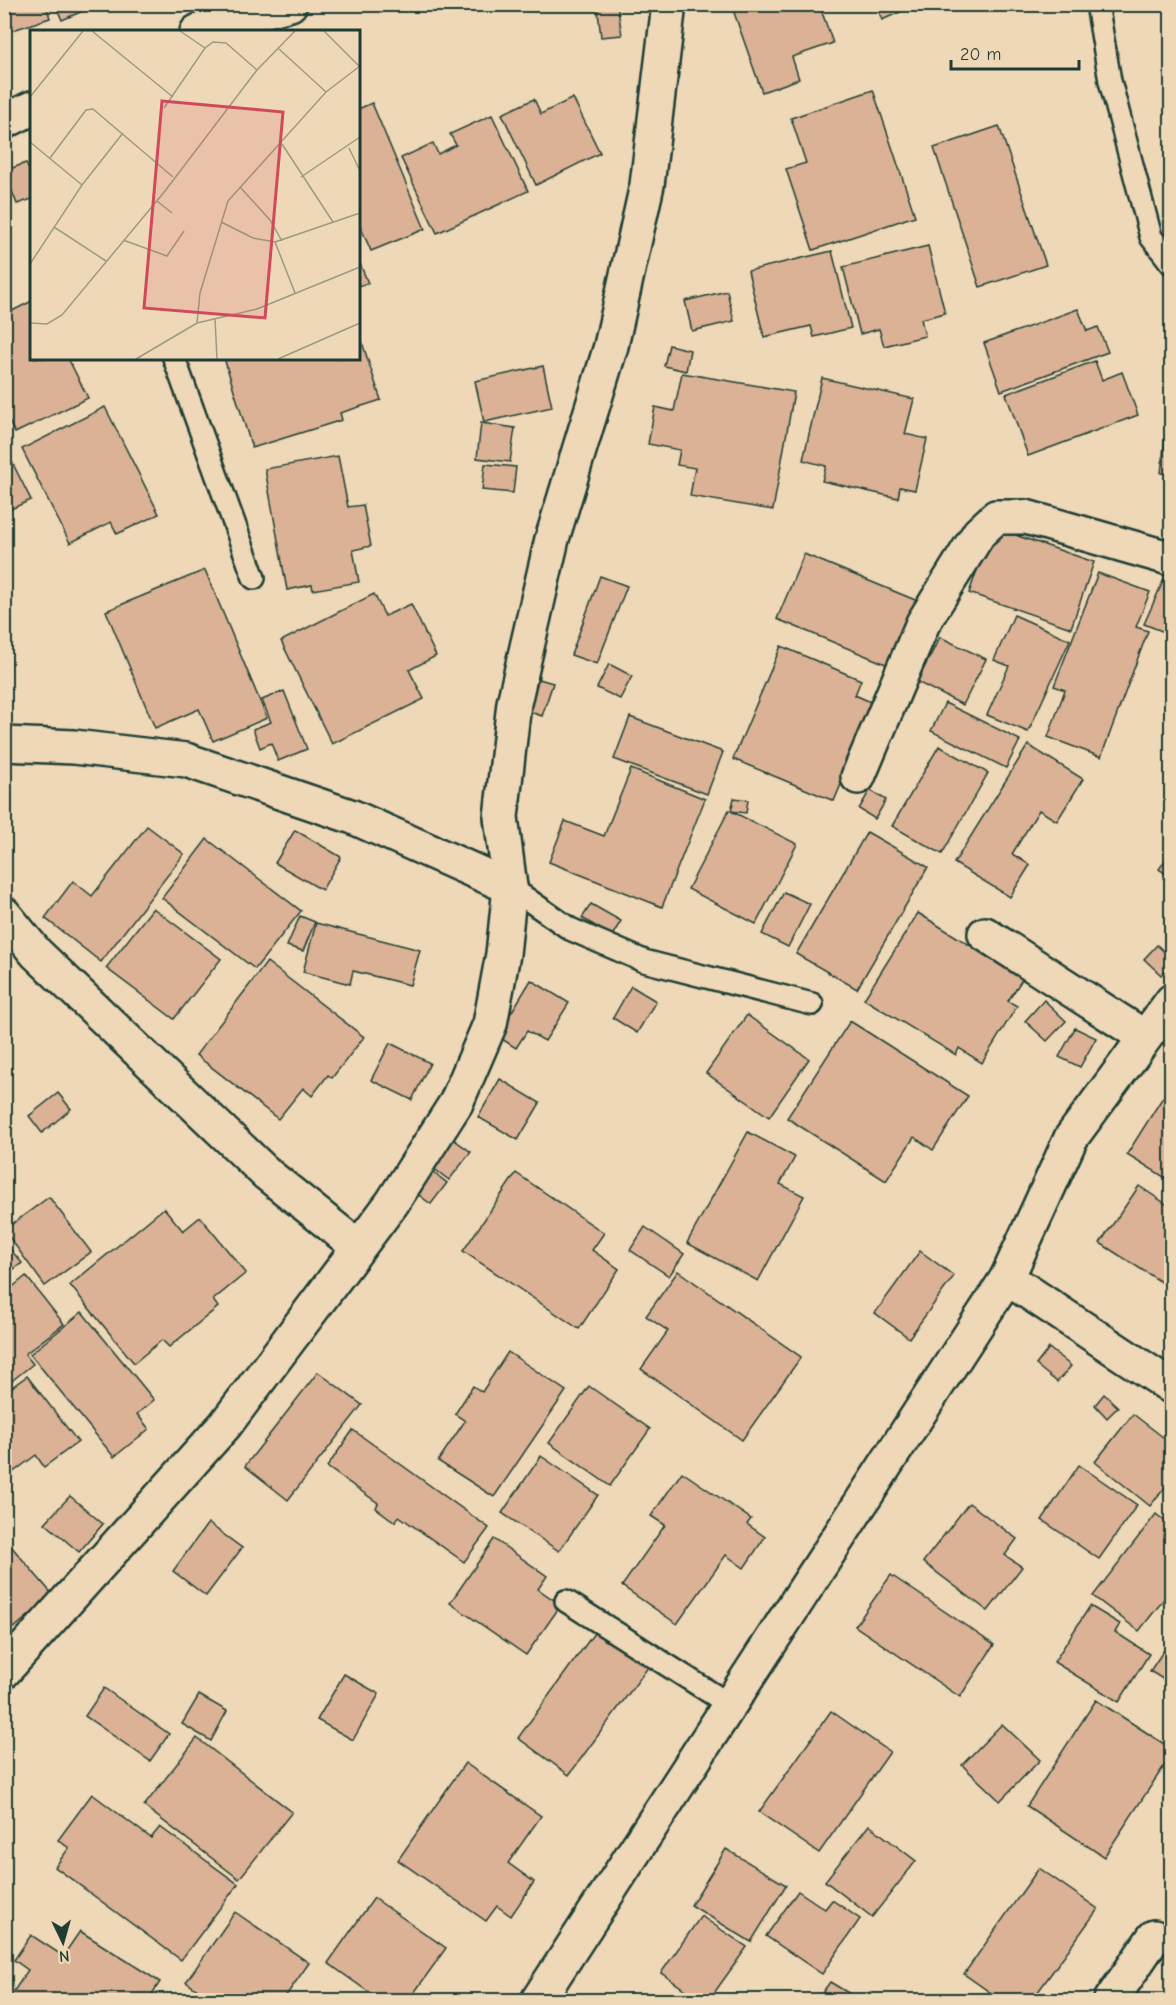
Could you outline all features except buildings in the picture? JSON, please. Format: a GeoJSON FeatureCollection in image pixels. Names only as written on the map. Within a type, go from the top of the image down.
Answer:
{"type":"FeatureCollection","features":[{"type":"Feature","properties":{"kind":"street"},"geometry":{"type":"LineString","coordinates":[[201,30],[212,24],[290,4]]}},
{"type":"Feature","properties":{"kind":"street"},"geometry":{"type":"LineString","coordinates":[[4,1671],[225,1425],[392,1203],[456,1103],[490,1023],[503,954],[510,887],[501,817],[514,703],[552,539],[611,346],[642,208],[669,4]]}},
{"type":"Feature","properties":{"kind":"street"},"geometry":{"type":"LineString","coordinates":[[4,122],[30,109]]}},
{"type":"Feature","properties":{"kind":"street"},"geometry":{"type":"LineString","coordinates":[[858,777],[923,622],[979,533],[996,517],[1026,517],[1172,559]]}},
{"type":"Feature","properties":{"kind":"street"},"geometry":{"type":"LineString","coordinates":[[4,744],[74,747],[186,760],[353,817],[510,887]]}},
{"type":"Feature","properties":{"kind":"street"},"geometry":{"type":"LineString","coordinates":[[4,914],[36,953],[267,1174],[358,1247]]}},
{"type":"Feature","properties":{"kind":"street"},"geometry":{"type":"LineString","coordinates":[[985,933],[1143,1036]]}},
{"type":"Feature","properties":{"kind":"street"},"geometry":{"type":"LineString","coordinates":[[538,2001],[1007,1278],[1071,1138],[1143,1036],[1172,1001]]}},
{"type":"Feature","properties":{"kind":"street"},"geometry":{"type":"LineString","coordinates":[[1007,1278],[1172,1387]]}},
{"type":"Feature","properties":{"kind":"street"},"geometry":{"type":"LineString","coordinates":[[1111,2001],[1154,1937]]}},
{"type":"Feature","properties":{"kind":"lane"},"geometry":{"type":"LineString","coordinates":[[1097,4],[1110,81],[1151,237],[1172,264]]}},
{"type":"Feature","properties":{"kind":"lane"},"geometry":{"type":"LineString","coordinates":[[175,360],[254,578]]}},
{"type":"Feature","properties":{"kind":"lane"},"geometry":{"type":"LineString","coordinates":[[510,887],[570,929],[644,960],[812,1004]]}},
{"type":"Feature","properties":{"kind":"lane"},"geometry":{"type":"LineString","coordinates":[[566,1602],[730,1705]]}}]}
